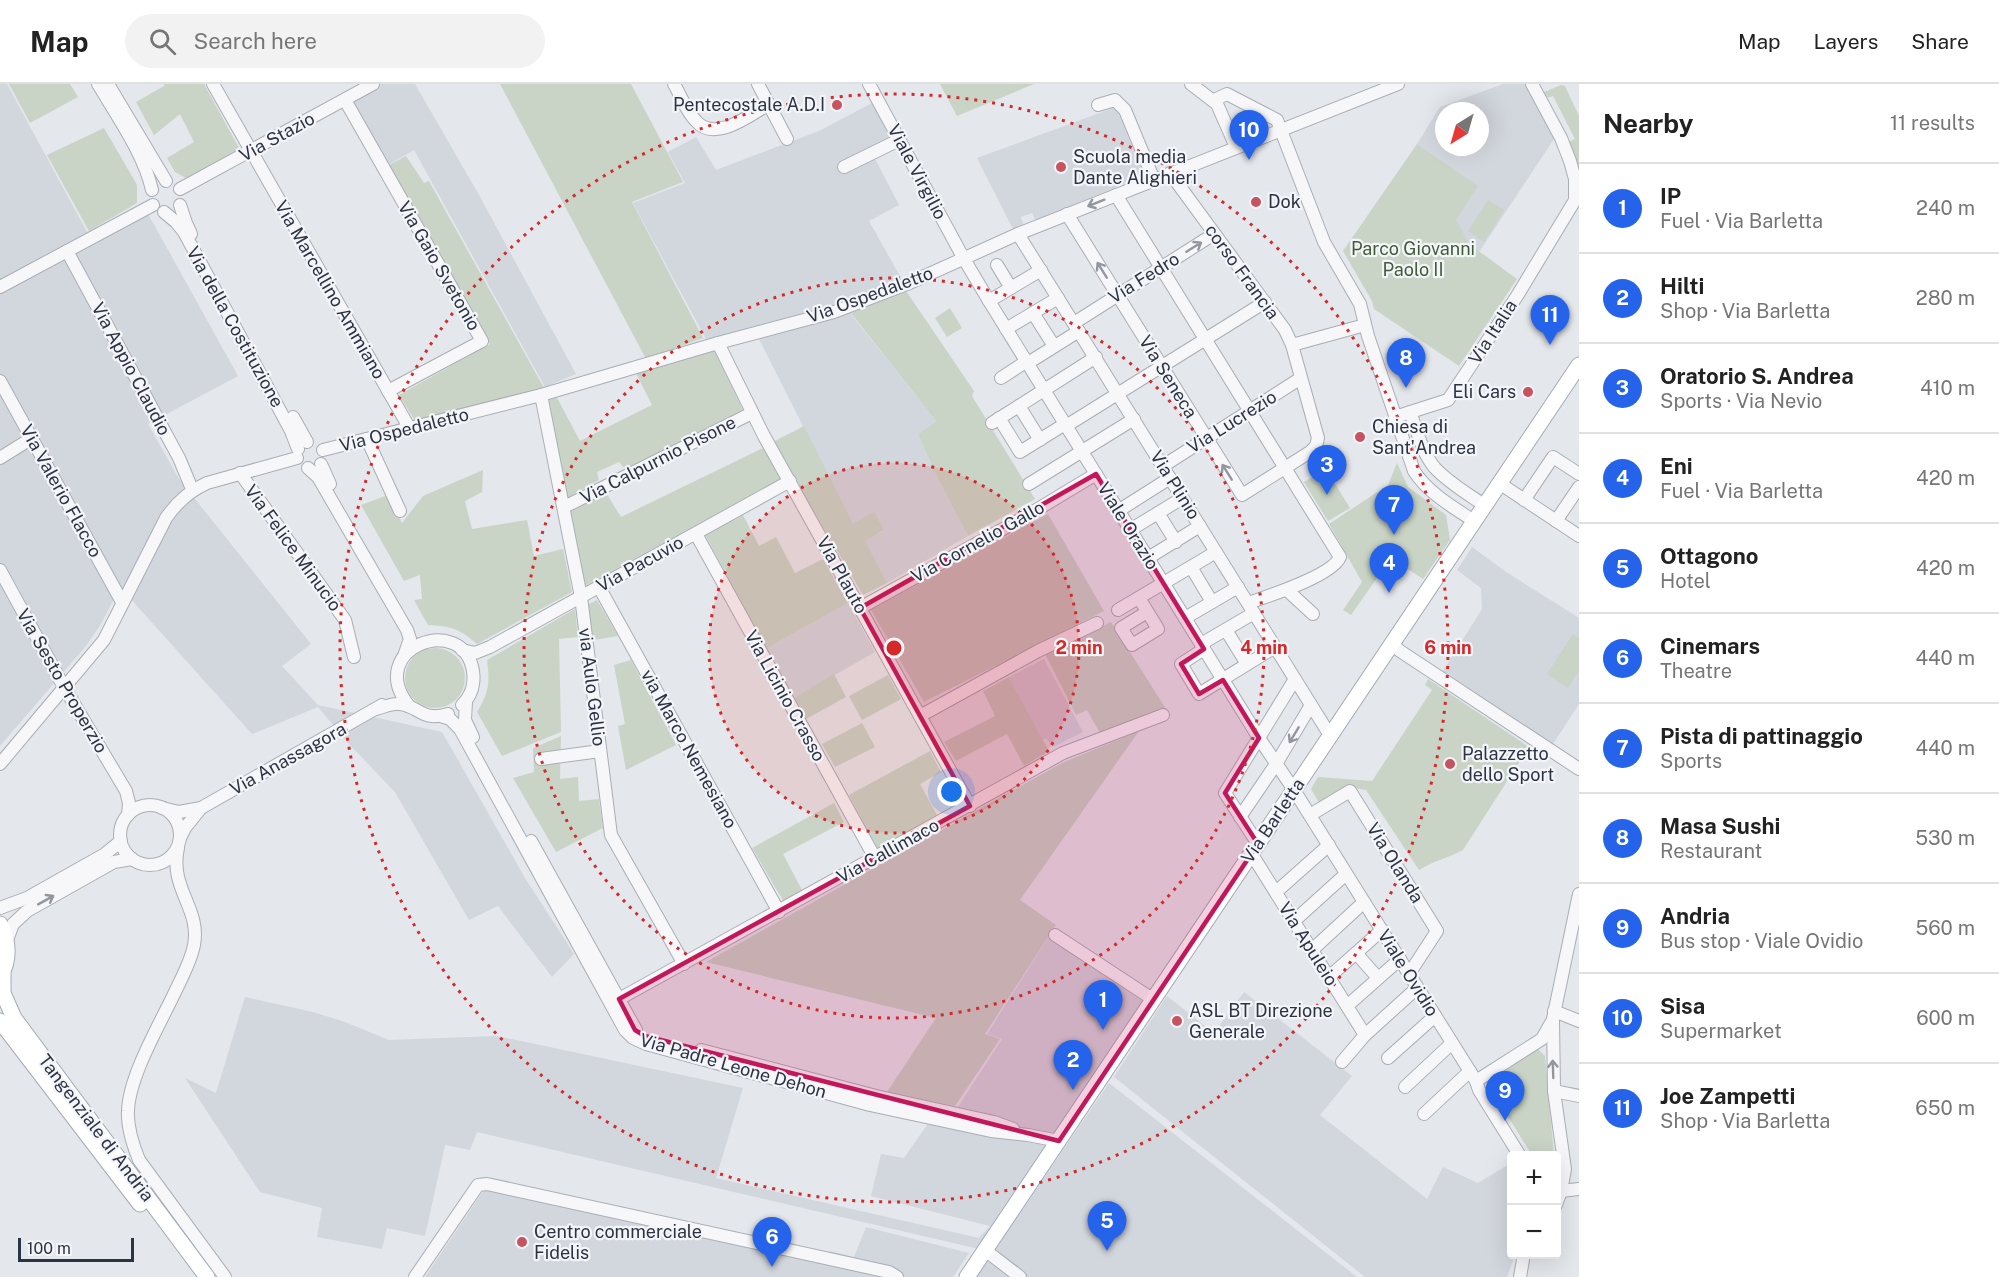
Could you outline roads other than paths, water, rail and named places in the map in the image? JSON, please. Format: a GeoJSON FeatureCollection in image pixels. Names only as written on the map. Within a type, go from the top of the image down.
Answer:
{"type":"FeatureCollection","features":[{"type":"Feature","properties":{"kind":"main road","name":"Via Barletta"},"geometry":{"type":"LineString","coordinates":[[967,1277],[1579,365]]}},
{"type":"Feature","properties":{"kind":"main road"},"geometry":{"type":"LineString","coordinates":[[0,924],[7,940]]}},
{"type":"Feature","properties":{"kind":"main road","name":"Tangenziale di Andria"},"geometry":{"type":"LineString","coordinates":[[7,940],[8,951],[2,974],[3,993],[14,1018],[207,1277]]}},
{"type":"Feature","properties":{"kind":"main road","name":"Tangenziale di Andria"},"geometry":{"type":"LineString","coordinates":[[0,1021],[195,1277]]}},
{"type":"Feature","properties":{"kind":"street"},"geometry":{"type":"LineString","coordinates":[[98,84],[140,157],[149,177],[152,190],[151,200],[158,208]]}},
{"type":"Feature","properties":{"kind":"street"},"geometry":{"type":"LineString","coordinates":[[108,84],[166,181]]}},
{"type":"Feature","properties":{"kind":"street","name":"Via Marcellino Ammiano"},"geometry":{"type":"LineString","coordinates":[[213,84],[410,429]]}},
{"type":"Feature","properties":{"kind":"street","name":"Via Stazio"},"geometry":{"type":"LineString","coordinates":[[180,189],[373,84]]}},
{"type":"Feature","properties":{"kind":"street"},"geometry":{"type":"LineString","coordinates":[[674,84],[696,122],[705,128],[718,129],[730,126],[769,104]]}},
{"type":"Feature","properties":{"kind":"street"},"geometry":{"type":"LineString","coordinates":[[758,84],[787,139]]}},
{"type":"Feature","properties":{"kind":"street","name":"Viale Virgilio"},"geometry":{"type":"LineString","coordinates":[[869,84],[964,259]]}},
{"type":"Feature","properties":{"kind":"street"},"geometry":{"type":"LineString","coordinates":[[1191,84],[1214,100],[1236,147]]}},
{"type":"Feature","properties":{"kind":"street","name":"Via Ospedaletto"},"geometry":{"type":"LineString","coordinates":[[323,450],[541,395],[834,312],[1067,214],[1398,84]]}},
{"type":"Feature","properties":{"kind":"street","name":"Via Italia"},"geometry":{"type":"LineString","coordinates":[[1395,417],[1448,400],[1575,200],[1575,179],[1570,161],[1561,138],[1532,84]]}},
{"type":"Feature","properties":{"kind":"street"},"geometry":{"type":"LineString","coordinates":[[1214,100],[1227,94],[1276,118],[1324,242],[1360,304],[1414,471],[1432,491],[1474,521]]}},
{"type":"Feature","properties":{"kind":"street","name":"Via Gaio Svetonio"},"geometry":{"type":"LineString","coordinates":[[345,100],[482,340],[388,391]]}},
{"type":"Feature","properties":{"kind":"street"},"geometry":{"type":"LineString","coordinates":[[1098,105],[1115,100],[1125,110],[1154,180]]}},
{"type":"Feature","properties":{"kind":"street"},"geometry":{"type":"LineString","coordinates":[[844,167],[899,140]]}},
{"type":"Feature","properties":{"kind":"street","name":"corso Francia"},"geometry":{"type":"LineString","coordinates":[[1170,173],[1285,330],[1292,345],[1318,438],[1316,446],[1310,452],[1285,467]]}},
{"type":"Feature","properties":{"kind":"street"},"geometry":{"type":"LineString","coordinates":[[152,190],[158,184],[166,181],[174,183],[180,189]]}},
{"type":"Feature","properties":{"kind":"street","name":"Via della Costituzione"},"geometry":{"type":"LineString","coordinates":[[180,189],[182,200],[180,205],[186,224],[301,450],[300,464],[318,477],[407,630],[410,639],[397,674],[398,686]]}},
{"type":"Feature","properties":{"kind":"street"},"geometry":{"type":"LineString","coordinates":[[1116,195],[1340,556],[1336,562],[1301,584],[1251,608],[1181,664],[1199,694],[1275,647]]}},
{"type":"Feature","properties":{"kind":"street"},"geometry":{"type":"LineString","coordinates":[[0,287],[67,251],[158,208],[173,211],[180,205]]}},
{"type":"Feature","properties":{"kind":"street","name":"Via della Costituzione"},"geometry":{"type":"LineString","coordinates":[[158,208],[176,222],[184,232],[301,450]]}},
{"type":"Feature","properties":{"kind":"street","name":"Via Seneca"},"geometry":{"type":"LineString","coordinates":[[1067,214],[1242,495],[1285,467]]}},
{"type":"Feature","properties":{"kind":"street","name":"Via Plinio"},"geometry":{"type":"LineString","coordinates":[[1018,234],[1331,737]]}},
{"type":"Feature","properties":{"kind":"street","name":"Via Fedro"},"geometry":{"type":"LineString","coordinates":[[1001,378],[1054,346],[1118,295],[1214,234]]}},
{"type":"Feature","properties":{"kind":"street","name":"Via Appio Claudio"},"geometry":{"type":"LineString","coordinates":[[67,251],[179,458],[192,489]]}},
{"type":"Feature","properties":{"kind":"street","name":"Viale Orazio"},"geometry":{"type":"LineString","coordinates":[[964,259],[1259,738],[1294,790]]}},
{"type":"Feature","properties":{"kind":"street"},"geometry":{"type":"LineString","coordinates":[[997,265],[1011,288]]}},
{"type":"Feature","properties":{"kind":"street"},"geometry":{"type":"LineString","coordinates":[[989,301],[1041,270]]}},
{"type":"Feature","properties":{"kind":"street"},"geometry":{"type":"LineString","coordinates":[[1006,328],[1058,297]]}},
{"type":"Feature","properties":{"kind":"street"},"geometry":{"type":"LineString","coordinates":[[1096,357],[996,420],[1020,452],[1265,302]]}},
{"type":"Feature","properties":{"kind":"street"},"geometry":{"type":"LineString","coordinates":[[1033,313],[1054,346]]}},
{"type":"Feature","properties":{"kind":"street"},"geometry":{"type":"LineString","coordinates":[[1292,345],[1365,325]]}},
{"type":"Feature","properties":{"kind":"street","name":"Via Plauto"},"geometry":{"type":"LineString","coordinates":[[718,343],[789,481],[970,806]]}},
{"type":"Feature","properties":{"kind":"street","name":"Via Lucrezio"},"geometry":{"type":"LineString","coordinates":[[1163,466],[1301,378]]}},
{"type":"Feature","properties":{"kind":"street","name":"Via Valerio Flacco"},"geometry":{"type":"LineString","coordinates":[[0,381],[122,602]]}},
{"type":"Feature","properties":{"kind":"street","name":"via Aulo Gellio"},"geometry":{"type":"LineString","coordinates":[[541,395],[581,597],[611,835],[684,964]]}},
{"type":"Feature","properties":{"kind":"street"},"geometry":{"type":"LineString","coordinates":[[1019,406],[1040,440]]}},
{"type":"Feature","properties":{"kind":"street"},"geometry":{"type":"LineString","coordinates":[[1410,412],[1425,450],[1435,467],[1446,478],[1484,505]]}},
{"type":"Feature","properties":{"kind":"street","name":"Via Calpurnio Pisone"},"geometry":{"type":"LineString","coordinates":[[564,507],[752,413]]}},
{"type":"Feature","properties":{"kind":"street"},"geometry":{"type":"LineString","coordinates":[[1029,484],[1134,419]]}},
{"type":"Feature","properties":{"kind":"street"},"geometry":{"type":"LineString","coordinates":[[0,458],[32,438]]}},
{"type":"Feature","properties":{"kind":"street"},"geometry":{"type":"LineString","coordinates":[[367,439],[400,511]]}},
{"type":"Feature","properties":{"kind":"street"},"geometry":{"type":"LineString","coordinates":[[0,764],[104,640],[166,518],[174,507],[192,489],[317,443],[323,450],[324,456],[321,464],[323,472],[412,625],[422,636],[453,644],[462,650],[473,669],[472,691],[466,701],[459,708],[441,716],[419,713],[409,706],[398,686]]}},
{"type":"Feature","properties":{"kind":"street"},"geometry":{"type":"LineString","coordinates":[[1524,500],[1553,457],[1579,474]]}},
{"type":"Feature","properties":{"kind":"street"},"geometry":{"type":"LineString","coordinates":[[308,468],[321,464]]}},
{"type":"Feature","properties":{"kind":"street","name":"Via Felice Minucio"},"geometry":{"type":"LineString","coordinates":[[240,473],[345,620],[354,657]]}},
{"type":"Feature","properties":{"kind":"street","name":"Via Cornelio Gallo"},"geometry":{"type":"LineString","coordinates":[[860,608],[1023,518],[1096,474]]}},
{"type":"Feature","properties":{"kind":"street"},"geometry":{"type":"LineString","coordinates":[[1119,511],[1170,478]]}},
{"type":"Feature","properties":{"kind":"street","name":"Via Pacuvio"},"geometry":{"type":"LineString","coordinates":[[462,650],[475,653],[490,647],[789,481]]}},
{"type":"Feature","properties":{"kind":"street"},"geometry":{"type":"LineString","coordinates":[[1499,483],[1579,536]]}},
{"type":"Feature","properties":{"kind":"street"},"geometry":{"type":"LineString","coordinates":[[1556,521],[1579,487]]}},
{"type":"Feature","properties":{"kind":"street"},"geometry":{"type":"LineString","coordinates":[[1130,530],[1176,502]]}},
{"type":"Feature","properties":{"kind":"street"},"geometry":{"type":"LineString","coordinates":[[1158,513],[1176,542]]}},
{"type":"Feature","properties":{"kind":"street"},"geometry":{"type":"LineString","coordinates":[[1148,558],[1200,526]]}},
{"type":"Feature","properties":{"kind":"street","name":"Via Licinio Crasso"},"geometry":{"type":"LineString","coordinates":[[696,534],[875,858]]}},
{"type":"Feature","properties":{"kind":"street"},"geometry":{"type":"LineString","coordinates":[[1118,610],[1216,552]]}},
{"type":"Feature","properties":{"kind":"street"},"geometry":{"type":"LineString","coordinates":[[1191,567],[1212,602]]}},
{"type":"Feature","properties":{"kind":"street","name":"Via Sesto Properzio"},"geometry":{"type":"LineString","coordinates":[[0,570],[64,687],[126,791],[129,803],[128,815]]}},
{"type":"Feature","properties":{"kind":"street"},"geometry":{"type":"LineString","coordinates":[[1185,618],[1238,586]]}},
{"type":"Feature","properties":{"kind":"street","name":"via Marco Nemesiano"},"geometry":{"type":"LineString","coordinates":[[599,587],[779,912]]}},
{"type":"Feature","properties":{"kind":"street"},"geometry":{"type":"LineString","coordinates":[[1287,590],[1313,614]]}},
{"type":"Feature","properties":{"kind":"street"},"geometry":{"type":"LineString","coordinates":[[1139,598],[1147,612]]}},
{"type":"Feature","properties":{"kind":"street"},"geometry":{"type":"LineString","coordinates":[[920,716],[1038,651],[1097,622]]}},
{"type":"Feature","properties":{"kind":"street"},"geometry":{"type":"LineString","coordinates":[[1226,630],[1247,664]]}},
{"type":"Feature","properties":{"kind":"street"},"geometry":{"type":"LineString","coordinates":[[401,662],[407,652],[415,646],[433,640]]}},
{"type":"Feature","properties":{"kind":"street"},"geometry":{"type":"LineString","coordinates":[[1391,643],[1579,769]]}},
{"type":"Feature","properties":{"kind":"street","name":"Via Pacuvio"},"geometry":{"type":"LineString","coordinates":[[474,680],[476,661],[490,647]]}},
{"type":"Feature","properties":{"kind":"street"},"geometry":{"type":"LineString","coordinates":[[1259,738],[1295,679]]}},
{"type":"Feature","properties":{"kind":"street","name":"Via Anassagora"},"geometry":{"type":"LineString","coordinates":[[162,808],[178,812],[201,808],[376,709],[393,695],[398,686]]}},
{"type":"Feature","properties":{"kind":"street","name":"Via Padre Leone Dehon"},"geometry":{"type":"LineString","coordinates":[[466,701],[464,715],[466,725],[635,1029],[645,1036],[876,1096],[994,1122],[1028,1135]]}},
{"type":"Feature","properties":{"kind":"street","name":"Via Anassagora"},"geometry":{"type":"LineString","coordinates":[[376,709],[393,704],[409,706]]}},
{"type":"Feature","properties":{"kind":"street"},"geometry":{"type":"LineString","coordinates":[[1240,817],[1276,764],[1311,705]]}},
{"type":"Feature","properties":{"kind":"street","name":"Via Callimaco"},"geometry":{"type":"LineString","coordinates":[[619,999],[1063,753],[1162,715]]}},
{"type":"Feature","properties":{"kind":"street","name":"Via Padre Leone Dehon"},"geometry":{"type":"LineString","coordinates":[[441,716],[450,719],[460,729],[625,1030],[633,1038],[646,1044],[870,1105],[991,1131],[1059,1141]]}},
{"type":"Feature","properties":{"kind":"street","name":"Via Apuleio"},"geometry":{"type":"LineString","coordinates":[[1259,738],[1225,793],[1240,817],[1276,892],[1365,1035]]}},
{"type":"Feature","properties":{"kind":"street"},"geometry":{"type":"LineString","coordinates":[[541,759],[600,751]]}},
{"type":"Feature","properties":{"kind":"street","name":"Viale Ovidio"},"geometry":{"type":"LineString","coordinates":[[1294,790],[1517,1151]]}},
{"type":"Feature","properties":{"kind":"street","name":"Via Sesto Properzio"},"geometry":{"type":"LineString","coordinates":[[126,791],[144,806]]}},
{"type":"Feature","properties":{"kind":"street","name":"Via Olanda"},"geometry":{"type":"LineString","coordinates":[[1310,815],[1350,791],[1437,931],[1409,974]]}},
{"type":"Feature","properties":{"kind":"street"},"geometry":{"type":"LineString","coordinates":[[132,859],[123,848],[121,841],[121,832],[128,815],[144,806],[153,805],[162,808],[176,820],[180,829],[175,864],[180,889],[195,926],[194,946],[181,980],[133,1083],[127,1113],[134,1149],[139,1160],[225,1277]]}},
{"type":"Feature","properties":{"kind":"street","name":"Via Anassagora"},"geometry":{"type":"LineString","coordinates":[[179,843],[185,828],[201,808]]}},
{"type":"Feature","properties":{"kind":"street"},"geometry":{"type":"LineString","coordinates":[[0,908],[19,902],[90,864],[121,841]]}},
{"type":"Feature","properties":{"kind":"street"},"geometry":{"type":"LineString","coordinates":[[148,865],[165,861],[173,856],[179,843]]}},
{"type":"Feature","properties":{"kind":"street"},"geometry":{"type":"LineString","coordinates":[[1276,892],[1329,845]]}},
{"type":"Feature","properties":{"kind":"street"},"geometry":{"type":"LineString","coordinates":[[7,940],[13,924],[27,910],[114,862],[132,859],[148,865],[163,872],[180,889]]}},
{"type":"Feature","properties":{"kind":"street"},"geometry":{"type":"LineString","coordinates":[[1294,921],[1346,874]]}},
{"type":"Feature","properties":{"kind":"street"},"geometry":{"type":"LineString","coordinates":[[1424,1114],[1473,1076],[1542,1039],[1548,1031],[1579,894]]}},
{"type":"Feature","properties":{"kind":"street"},"geometry":{"type":"LineString","coordinates":[[1312,950],[1364,902]]}},
{"type":"Feature","properties":{"kind":"street"},"geometry":{"type":"LineString","coordinates":[[1329,977],[1382,930]]}},
{"type":"Feature","properties":{"kind":"street"},"geometry":{"type":"LineString","coordinates":[[1055,935],[1154,1000]]}},
{"type":"Feature","properties":{"kind":"street"},"geometry":{"type":"LineString","coordinates":[[1356,953],[1378,978]]}},
{"type":"Feature","properties":{"kind":"street"},"geometry":{"type":"LineString","coordinates":[[1347,1006],[1400,959]]}},
{"type":"Feature","properties":{"kind":"street"},"geometry":{"type":"LineString","coordinates":[[1342,1062],[1365,1035],[1418,988]]}},
{"type":"Feature","properties":{"kind":"street"},"geometry":{"type":"LineString","coordinates":[[1553,1015],[1579,1021]]}},
{"type":"Feature","properties":{"kind":"street"},"geometry":{"type":"LineString","coordinates":[[1553,1015],[1554,1091],[1559,1151]]}},
{"type":"Feature","properties":{"kind":"street"},"geometry":{"type":"LineString","coordinates":[[1388,1058],[1435,1016]]}},
{"type":"Feature","properties":{"kind":"street"},"geometry":{"type":"LineString","coordinates":[[1405,1087],[1452,1043]]}},
{"type":"Feature","properties":{"kind":"street"},"geometry":{"type":"LineString","coordinates":[[1554,1091],[1579,1096]]}},
{"type":"Feature","properties":{"kind":"street"},"geometry":{"type":"LineString","coordinates":[[415,1277],[478,1185],[487,1184],[889,1272],[897,1277]]}},
{"type":"Feature","properties":{"kind":"street"},"geometry":{"type":"LineString","coordinates":[[1561,1191],[1579,1190]]}},
{"type":"Feature","properties":{"kind":"street"},"geometry":{"type":"LineString","coordinates":[[985,1250],[1020,1277]]}},
{"type":"Feature","properties":{"kind":"street"},"geometry":{"type":"LineString","coordinates":[[1522,1275],[1524,1259]]}},
{"type":"Feature","properties":{"kind":"street"},"geometry":{"type":"LineString","coordinates":[[1522,1275],[1530,1259]]}},
{"type":"Feature","properties":{"kind":"place","name":"Pentecostale A.D.I"},"geometry":{"type":"Point","coordinates":[837,105]}},
{"type":"Feature","properties":{"kind":"place","name":"Sisa"},"geometry":{"type":"Point","coordinates":[1249,160]}},
{"type":"Feature","properties":{"kind":"place","name":"Scuola media Dante Alighieri"},"geometry":{"type":"Point","coordinates":[1061,167]}},
{"type":"Feature","properties":{"kind":"place","name":"Dok"},"geometry":{"type":"Point","coordinates":[1256,202]}},
{"type":"Feature","properties":{"kind":"place","name":"Joe Zampetti"},"geometry":{"type":"Point","coordinates":[1550,345]}},
{"type":"Feature","properties":{"kind":"place","name":"Masa Sushi"},"geometry":{"type":"Point","coordinates":[1406,388]}},
{"type":"Feature","properties":{"kind":"place","name":"Eli Cars"},"geometry":{"type":"Point","coordinates":[1528,392]}},
{"type":"Feature","properties":{"kind":"place","name":"Chiesa di Sant'Andrea"},"geometry":{"type":"Point","coordinates":[1360,437]}},
{"type":"Feature","properties":{"kind":"place","name":"Oratorio S. Andrea"},"geometry":{"type":"Point","coordinates":[1327,495]}},
{"type":"Feature","properties":{"kind":"place","name":"Pista di pattinaggio"},"geometry":{"type":"Point","coordinates":[1394,535]}},
{"type":"Feature","properties":{"kind":"place","name":"Eni"},"geometry":{"type":"Point","coordinates":[1389,593]}},
{"type":"Feature","properties":{"kind":"place","name":"Palazzetto dello Sport"},"geometry":{"type":"Point","coordinates":[1450,764]}},
{"type":"Feature","properties":{"kind":"place","name":"ASL BT Direzione Generale"},"geometry":{"type":"Point","coordinates":[1177,1021]}},
{"type":"Feature","properties":{"kind":"place","name":"IP"},"geometry":{"type":"Point","coordinates":[1103,1030]}},
{"type":"Feature","properties":{"kind":"place","name":"Hilti"},"geometry":{"type":"Point","coordinates":[1073,1090]}},
{"type":"Feature","properties":{"kind":"place","name":"Andria"},"geometry":{"type":"Point","coordinates":[1505,1121]}},
{"type":"Feature","properties":{"kind":"place","name":"Centro commerciale Fidelis"},"geometry":{"type":"Point","coordinates":[522,1242]}},
{"type":"Feature","properties":{"kind":"place","name":"Ottagono"},"geometry":{"type":"Point","coordinates":[1107,1251]}},
{"type":"Feature","properties":{"kind":"place","name":"Cinemars"},"geometry":{"type":"Point","coordinates":[772,1267]}},
{"type":"Feature","properties":{"kind":"park label","name":"Parco Giovanni Paolo II"},"geometry":{"type":"Point","coordinates":[1413,259]}}]}
